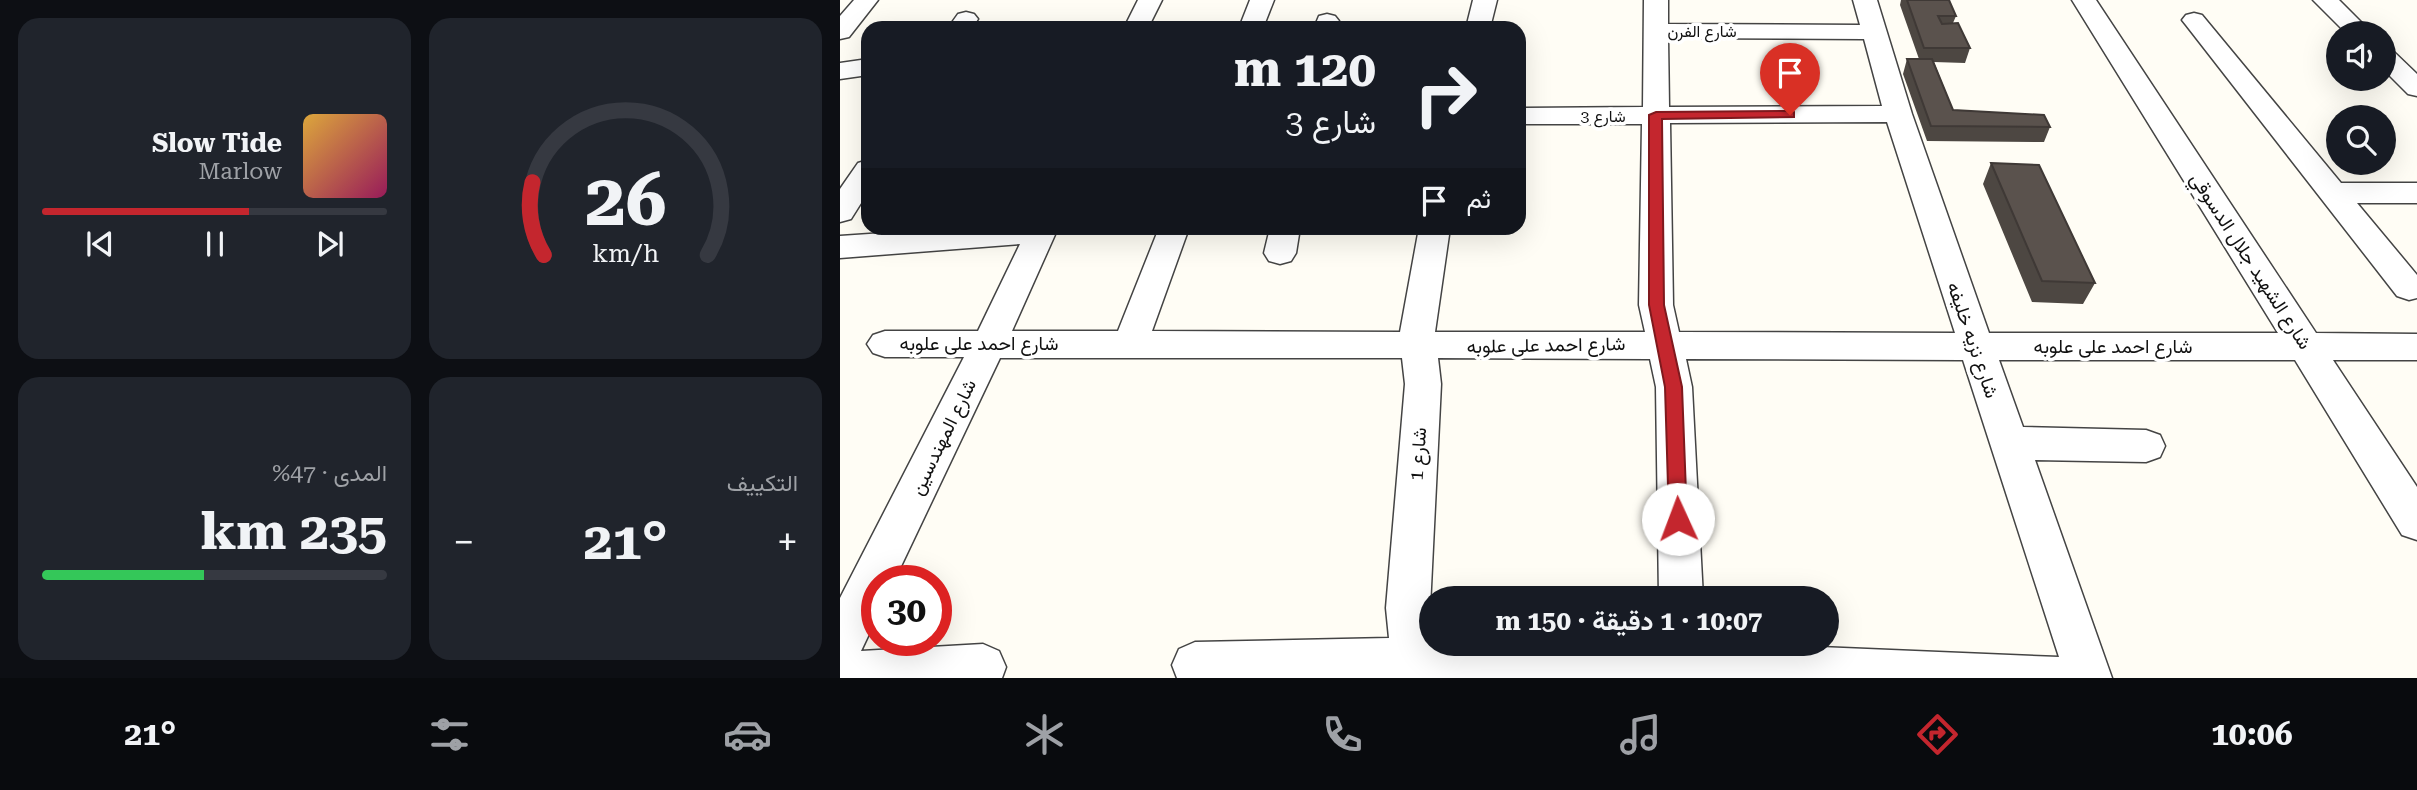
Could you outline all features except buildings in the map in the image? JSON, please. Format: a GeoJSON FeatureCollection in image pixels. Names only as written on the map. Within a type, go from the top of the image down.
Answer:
{"type":"FeatureCollection","features":[{"type":"Feature","properties":{"kind":"street"},"geometry":{"type":"LineString","coordinates":[[840,32],[866,0]]}},
{"type":"Feature","properties":{"kind":"street"},"geometry":{"type":"LineString","coordinates":[[1140,21],[1150,0]]}},
{"type":"Feature","properties":{"kind":"street"},"geometry":{"type":"LineString","coordinates":[[1254,21],[1262,0]]}},
{"type":"Feature","properties":{"kind":"street"},"geometry":{"type":"LineString","coordinates":[[1480,21],[1485,0]]}},
{"type":"Feature","properties":{"kind":"street","name":"شارع الشهيد جلال الدسوقي"},"geometry":{"type":"LineString","coordinates":[[2084,0],[2417,522]]}},
{"type":"Feature","properties":{"kind":"street"},"geometry":{"type":"LineString","coordinates":[[2325,0],[2347,21]]}},
{"type":"Feature","properties":{"kind":"street"},"geometry":{"type":"LineString","coordinates":[[1656,16],[1656,305],[1674,387],[1681,586]]}},
{"type":"Feature","properties":{"kind":"street","name":"شارع الفرن"},"geometry":{"type":"LineString","coordinates":[[1656,16],[1870,16]]}},
{"type":"Feature","properties":{"kind":"street","name":"شارع نزيه خليفه"},"geometry":{"type":"LineString","coordinates":[[1870,16],[1898,114],[1974,345],[2089,678]]}},
{"type":"Feature","properties":{"kind":"street"},"geometry":{"type":"LineString","coordinates":[[2194,20],[2409,288]]}},
{"type":"Feature","properties":{"kind":"street"},"geometry":{"type":"LineString","coordinates":[[840,71],[861,68]]}},
{"type":"Feature","properties":{"kind":"street"},"geometry":{"type":"LineString","coordinates":[[2396,68],[2417,88]]}},
{"type":"Feature","properties":{"kind":"street","name":"شارع 3"},"geometry":{"type":"LineString","coordinates":[[1526,116],[1898,114]]}},
{"type":"Feature","properties":{"kind":"street"},"geometry":{"type":"LineString","coordinates":[[840,212],[861,180]]}},
{"type":"Feature","properties":{"kind":"street"},"geometry":{"type":"LineString","coordinates":[[2333,193],[2417,193]]}},
{"type":"Feature","properties":{"kind":"street"},"geometry":{"type":"LineString","coordinates":[[840,247],[983,235]]}},
{"type":"Feature","properties":{"kind":"street","name":"شارع المهندسين"},"geometry":{"type":"LineString","coordinates":[[840,645],[989,344],[1040,235]]}},
{"type":"Feature","properties":{"kind":"street"},"geometry":{"type":"LineString","coordinates":[[1131,342],[1171,235]]}},
{"type":"Feature","properties":{"kind":"street","name":"شارع 1"},"geometry":{"type":"LineString","coordinates":[[1423,670],[1408,608],[1423,384],[1418,346],[1419,313],[1434,235]]}},
{"type":"Feature","properties":{"kind":"street","name":"شارع احمد على علوبه"},"geometry":{"type":"LineString","coordinates":[[885,344],[1131,342],[1418,346],[1665,344],[2417,348]]}},
{"type":"Feature","properties":{"kind":"street"},"geometry":{"type":"LineString","coordinates":[[2008,443],[2146,446]]}},
{"type":"Feature","properties":{"kind":"street"},"geometry":{"type":"LineString","coordinates":[[1195,665],[1423,670],[1683,662],[2054,678]]}},
{"type":"Feature","properties":{"kind":"street"},"geometry":{"type":"LineString","coordinates":[[840,676],[983,667]]}},
{"type":"Feature","properties":{"kind":"route"},"geometry":{"type":"LineString","coordinates":[[1678,519],[1674,387],[1656,305],[1656,115],[1790,115]]}}]}
